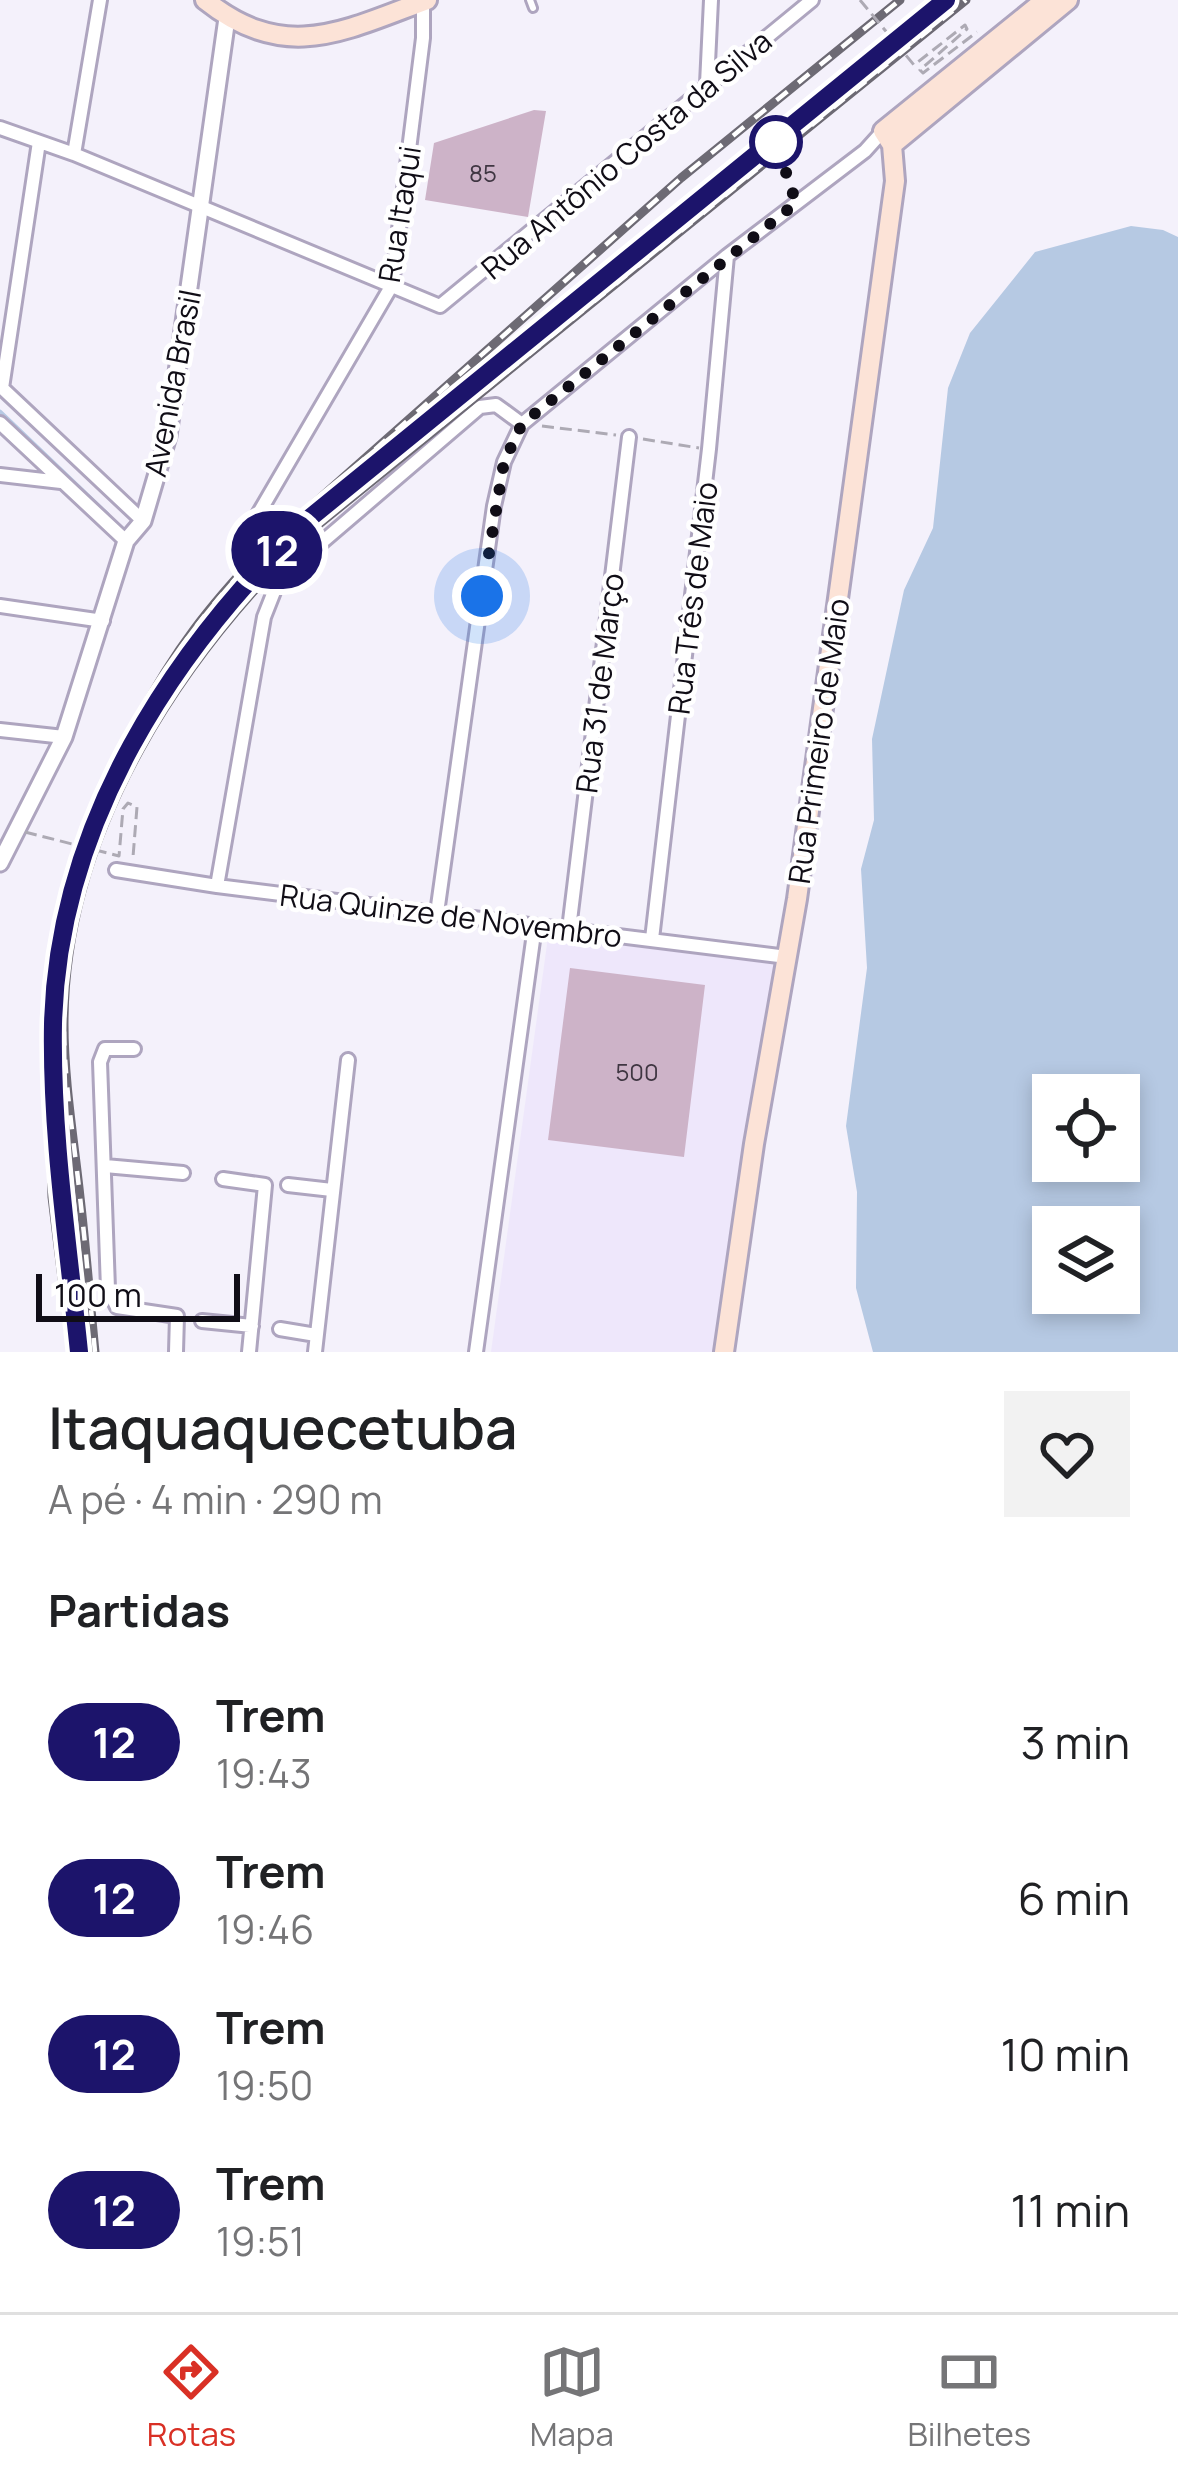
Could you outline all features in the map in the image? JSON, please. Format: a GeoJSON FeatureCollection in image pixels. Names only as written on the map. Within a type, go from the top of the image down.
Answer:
{"type":"FeatureCollection","features":[{"type":"Feature","properties":{"kind":"main road"},"geometry":{"type":"LineString","coordinates":[[205,0],[227,18],[266,34],[310,38],[356,28],[424,0]]}},
{"type":"Feature","properties":{"kind":"main road"},"geometry":{"type":"LineString","coordinates":[[888,138],[1045,0]]}},
{"type":"Feature","properties":{"kind":"main road"},"geometry":{"type":"LineString","coordinates":[[888,138],[1068,0]]}},
{"type":"Feature","properties":{"kind":"main road","name":"Rua Primeiro de Maio"},"geometry":{"type":"LineString","coordinates":[[724,1352],[787,957],[896,181],[888,138]]}},
{"type":"Feature","properties":{"kind":"street"},"geometry":{"type":"LineString","coordinates":[[74,154],[100,0]]}},
{"type":"Feature","properties":{"kind":"street","name":"Rua Itaqui"},"geometry":{"type":"LineString","coordinates":[[246,535],[392,286],[424,0]]}},
{"type":"Feature","properties":{"kind":"street"},"geometry":{"type":"LineString","coordinates":[[707,85],[711,0]]}},
{"type":"Feature","properties":{"kind":"street","name":"Rua Antônio Costa da Silva"},"geometry":{"type":"LineString","coordinates":[[392,286],[440,306],[812,0]]}},
{"type":"Feature","properties":{"kind":"street","name":"Avenida Brasil"},"geometry":{"type":"LineString","coordinates":[[1,858],[64,737],[126,541],[143,521],[168,436],[227,18]]}},
{"type":"Feature","properties":{"kind":"street"},"geometry":{"type":"LineString","coordinates":[[0,128],[392,286]]}},
{"type":"Feature","properties":{"kind":"street"},"geometry":{"type":"LineString","coordinates":[[437,914],[494,506],[504,462],[522,424],[727,256],[888,138]]}},
{"type":"Feature","properties":{"kind":"street"},"geometry":{"type":"LineString","coordinates":[[39,142],[1,387],[143,521]]}},
{"type":"Feature","properties":{"kind":"street","name":"Rua Três de Maio"},"geometry":{"type":"LineString","coordinates":[[652,939],[727,256]]}},
{"type":"Feature","properties":{"kind":"street"},"geometry":{"type":"LineString","coordinates":[[217,886],[264,617],[279,580],[480,407],[496,406],[522,424]]}},
{"type":"Feature","properties":{"kind":"street"},"geometry":{"type":"LineString","coordinates":[[0,423],[126,541]]}},
{"type":"Feature","properties":{"kind":"street","name":"Rua 31 de Março"},"geometry":{"type":"LineString","coordinates":[[569,929],[629,437]]}},
{"type":"Feature","properties":{"kind":"street"},"geometry":{"type":"LineString","coordinates":[[0,475],[63,482]]}},
{"type":"Feature","properties":{"kind":"street"},"geometry":{"type":"LineString","coordinates":[[0,607],[104,621]]}},
{"type":"Feature","properties":{"kind":"street"},"geometry":{"type":"LineString","coordinates":[[0,730],[64,737]]}},
{"type":"Feature","properties":{"kind":"street","name":"Rua Quinze de Novembro"},"geometry":{"type":"LineString","coordinates":[[116,870],[787,957]]}},
{"type":"Feature","properties":{"kind":"street"},"geometry":{"type":"LineString","coordinates":[[476,1352],[535,926]]}},
{"type":"Feature","properties":{"kind":"street"},"geometry":{"type":"LineString","coordinates":[[134,1049],[109,1047],[101,1053],[109,1296],[117,1307],[177,1316],[176,1352]]}},
{"type":"Feature","properties":{"kind":"street"},"geometry":{"type":"LineString","coordinates":[[314,1352],[348,1060]]}},
{"type":"Feature","properties":{"kind":"street"},"geometry":{"type":"LineString","coordinates":[[105,1166],[183,1173]]}},
{"type":"Feature","properties":{"kind":"street"},"geometry":{"type":"LineString","coordinates":[[223,1179],[265,1185],[249,1352]]}},
{"type":"Feature","properties":{"kind":"street"},"geometry":{"type":"LineString","coordinates":[[288,1185],[332,1190]]}},
{"type":"Feature","properties":{"kind":"street"},"geometry":{"type":"LineString","coordinates":[[202,1321],[252,1327]]}},
{"type":"Feature","properties":{"kind":"street"},"geometry":{"type":"LineString","coordinates":[[280,1330],[316,1336]]}},
{"type":"Feature","properties":{"kind":"path"},"geometry":{"type":"LineString","coordinates":[[860,0],[914,64],[965,26],[920,70],[923,74],[977,32]]}},
{"type":"Feature","properties":{"kind":"path"},"geometry":{"type":"LineString","coordinates":[[25,832],[119,856],[123,809],[128,803],[137,807],[134,857]]}},
{"type":"Feature","properties":{"kind":"shaded area"},"geometry":{"type":"Polygon","coordinates":[[[548,937],[779,962],[716,1352],[491,1352],[548,937]]]}},
{"type":"Feature","properties":{"kind":"water"},"geometry":{"type":"Polygon","coordinates":[[[1131,226],[1178,237],[1178,1352],[873,1352],[856,1288],[857,1192],[846,1126],[867,968],[861,869],[874,820],[872,739],[904,590],[933,528],[948,388],[970,333],[1035,252],[1131,226]]]}},
{"type":"Feature","properties":{"kind":"building"},"geometry":{"type":"Polygon","coordinates":[[[534,110],[546,111],[528,217],[425,200],[434,143],[534,110]]]}},
{"type":"Feature","properties":{"kind":"building"},"geometry":{"type":"Polygon","coordinates":[[[570,968],[705,985],[684,1157],[548,1140],[570,968]]]}},
{"type":"Feature","properties":{"kind":"waterway"},"geometry":{"type":"LineString","coordinates":[[0,412],[107,514]]}},
{"type":"Feature","properties":{"kind":"railway"},"geometry":{"type":"LineString","coordinates":[[137,721],[194,629],[265,547],[681,178],[900,0]]}},
{"type":"Feature","properties":{"kind":"railway"},"geometry":{"type":"LineString","coordinates":[[95,1352],[66,1067],[69,952],[85,882],[109,814],[178,688],[268,575],[318,525],[966,0]]}},
{"type":"Feature","properties":{"kind":"railway"},"geometry":{"type":"LineString","coordinates":[[48,1029],[52,1197],[71,1352]]}},
{"type":"Feature","properties":{"kind":"train","name":"12"},"geometry":{"type":"LineString","coordinates":[[79,1352],[56,1132],[53,1023],[59,957],[95,822],[158,698],[246,581],[311,517],[946,0]]}},
{"type":"Feature","properties":{"kind":"route"},"geometry":{"type":"LineString","coordinates":[[482,596],[504,462],[522,424],[796,203],[776,142]]}}]}
